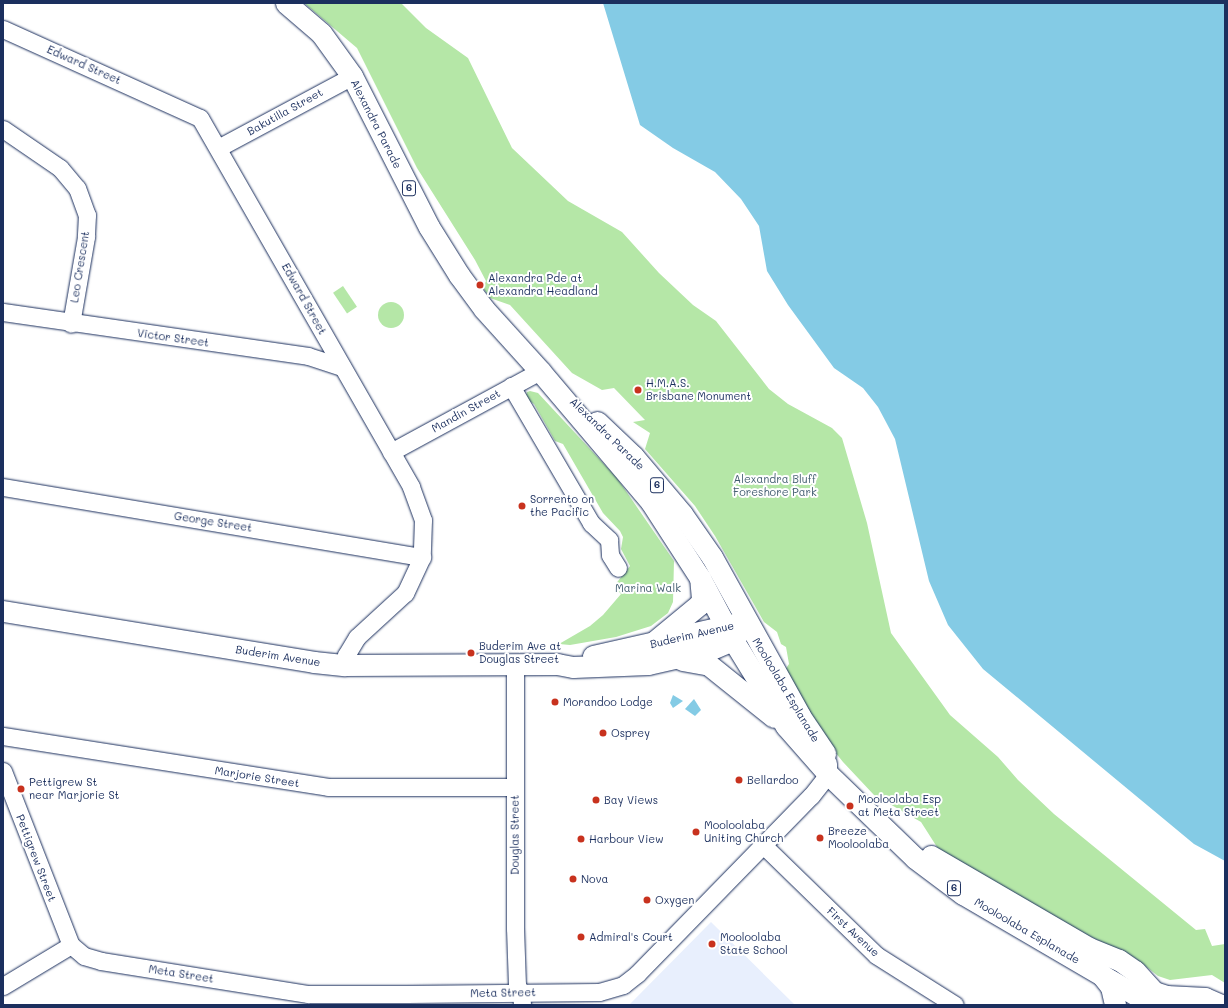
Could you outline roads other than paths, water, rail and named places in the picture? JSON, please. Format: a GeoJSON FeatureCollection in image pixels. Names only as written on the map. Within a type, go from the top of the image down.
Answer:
{"type":"FeatureCollection","features":[{"type":"Feature","properties":{"kind":"main road","name":"Alexandra Parade"},"geometry":{"type":"LineString","coordinates":[[286,3],[321,33],[352,76],[442,249],[484,309],[540,371],[651,502],[700,578],[730,633]]}},
{"type":"Feature","properties":{"kind":"main road","name":"Alexandra Parade"},"geometry":{"type":"LineString","coordinates":[[540,371],[632,456],[682,514],[712,557],[746,622]]}},
{"type":"Feature","properties":{"kind":"main road"},"geometry":{"type":"LineString","coordinates":[[650,645],[700,604],[702,599],[700,578]]}},
{"type":"Feature","properties":{"kind":"main road","name":"Buderim Avenue"},"geometry":{"type":"LineString","coordinates":[[3,611],[314,662],[345,665],[557,664],[650,645],[730,633]]}},
{"type":"Feature","properties":{"kind":"main road","name":"Buderim Avenue"},"geometry":{"type":"LineString","coordinates":[[557,664],[573,667],[615,666],[673,660],[730,633],[746,622]]}},
{"type":"Feature","properties":{"kind":"main road","name":"Mooloolaba Esplanade"},"geometry":{"type":"LineString","coordinates":[[746,622],[800,716],[823,751],[880,812],[927,852],[1096,952],[1126,964],[1149,989],[1158,994],[1211,1001]]}},
{"type":"Feature","properties":{"kind":"main road","name":"Mooloolaba Esplanade"},"geometry":{"type":"LineString","coordinates":[[730,633],[786,726],[828,774],[941,879],[1100,974],[1129,998],[1161,1005],[1211,1001]]}},
{"type":"Feature","properties":{"kind":"main road"},"geometry":{"type":"LineString","coordinates":[[673,660],[709,665],[786,726]]}},
{"type":"Feature","properties":{"kind":"main road","name":"6"},"geometry":{"type":"LineString","coordinates":[[1096,952],[1121,974],[1129,998]]}},
{"type":"Feature","properties":{"kind":"main road","name":"6"},"geometry":{"type":"LineString","coordinates":[[1100,974],[1111,986],[1114,1005]]}},
{"type":"Feature","properties":{"kind":"street","name":"Edward Street"},"geometry":{"type":"LineString","coordinates":[[3,29],[200,118],[391,452],[420,507],[425,533],[422,557],[405,593],[357,637],[346,655],[345,665]]}},
{"type":"Feature","properties":{"kind":"street","name":"Bakutilla Street"},"geometry":{"type":"LineString","coordinates":[[218,148],[352,76]]}},
{"type":"Feature","properties":{"kind":"street","name":"Leo Crescent"},"geometry":{"type":"LineString","coordinates":[[3,128],[60,168],[77,188],[87,215],[86,237],[71,324]]}},
{"type":"Feature","properties":{"kind":"street","name":"Victor Street"},"geometry":{"type":"LineString","coordinates":[[3,312],[71,324],[308,356],[342,367]]}},
{"type":"Feature","properties":{"kind":"street","name":"Mandin Street"},"geometry":{"type":"LineString","coordinates":[[391,452],[540,371]]}},
{"type":"Feature","properties":{"kind":"street"},"geometry":{"type":"LineString","coordinates":[[511,386],[591,523],[609,540],[610,555],[618,568]]}},
{"type":"Feature","properties":{"kind":"street","name":"George Street"},"geometry":{"type":"LineString","coordinates":[[3,487],[422,557]]}},
{"type":"Feature","properties":{"kind":"street","name":"Douglas Street"},"geometry":{"type":"LineString","coordinates":[[515,665],[515,928],[517,985],[522,999]]}},
{"type":"Feature","properties":{"kind":"street","name":"Marjorie Street"},"geometry":{"type":"LineString","coordinates":[[3,736],[328,787],[514,787]]}},
{"type":"Feature","properties":{"kind":"street"},"geometry":{"type":"LineString","coordinates":[[823,751],[829,767],[828,774]]}},
{"type":"Feature","properties":{"kind":"street","name":"Pettigrew Street"},"geometry":{"type":"LineString","coordinates":[[3,771],[71,945]]}},
{"type":"Feature","properties":{"kind":"street","name":"Meta Street"},"geometry":{"type":"LineString","coordinates":[[71,945],[84,956],[101,961],[308,994],[522,999],[599,992],[623,985],[637,974],[762,844],[811,796],[828,774]]}},
{"type":"Feature","properties":{"kind":"street","name":"First Avenue"},"geometry":{"type":"LineString","coordinates":[[762,844],[876,955],[955,1005]]}},
{"type":"Feature","properties":{"kind":"street"},"geometry":{"type":"LineString","coordinates":[[3,986],[71,945]]}},
{"type":"Feature","properties":{"kind":"water"},"geometry":{"type":"Polygon","coordinates":[[[603,3],[1225,3],[1225,861],[1194,844],[983,669],[948,625],[929,581],[895,439],[878,407],[863,388],[834,368],[788,305],[767,271],[759,226],[741,199],[715,172],[673,148],[640,125],[603,3]]]}},
{"type":"Feature","properties":{"kind":"water"},"geometry":{"type":"Polygon","coordinates":[[[673,695],[683,701],[673,708],[670,703],[673,695]]]}},
{"type":"Feature","properties":{"kind":"water"},"geometry":{"type":"Polygon","coordinates":[[[694,699],[701,710],[695,716],[685,709],[694,699]]]}},
{"type":"Feature","properties":{"kind":"place","name":"Alexandra Pde at Alexandra Headland"},"geometry":{"type":"Point","coordinates":[480,285]}},
{"type":"Feature","properties":{"kind":"place","name":"H.M.A.S. Brisbane Monument"},"geometry":{"type":"Point","coordinates":[638,390]}},
{"type":"Feature","properties":{"kind":"place","name":"Sorrento on the Pacific"},"geometry":{"type":"Point","coordinates":[522,506]}},
{"type":"Feature","properties":{"kind":"place","name":"Buderim Ave at Douglas Street"},"geometry":{"type":"Point","coordinates":[471,653]}},
{"type":"Feature","properties":{"kind":"place","name":"Morandoo Lodge"},"geometry":{"type":"Point","coordinates":[555,702]}},
{"type":"Feature","properties":{"kind":"place","name":"Osprey"},"geometry":{"type":"Point","coordinates":[603,733]}},
{"type":"Feature","properties":{"kind":"place","name":"Bellardoo"},"geometry":{"type":"Point","coordinates":[739,780]}},
{"type":"Feature","properties":{"kind":"place","name":"Pettigrew St near Marjorie St"},"geometry":{"type":"Point","coordinates":[21,789]}},
{"type":"Feature","properties":{"kind":"place","name":"Bay Views"},"geometry":{"type":"Point","coordinates":[596,800]}},
{"type":"Feature","properties":{"kind":"place","name":"Mooloolaba Esp at Meta Street"},"geometry":{"type":"Point","coordinates":[850,806]}},
{"type":"Feature","properties":{"kind":"place","name":"Mooloolaba Uniting Church"},"geometry":{"type":"Point","coordinates":[696,832]}},
{"type":"Feature","properties":{"kind":"place","name":"Breeze Mooloolaba"},"geometry":{"type":"Point","coordinates":[820,838]}},
{"type":"Feature","properties":{"kind":"place","name":"Harbour View"},"geometry":{"type":"Point","coordinates":[581,839]}},
{"type":"Feature","properties":{"kind":"place","name":"Nova"},"geometry":{"type":"Point","coordinates":[573,879]}},
{"type":"Feature","properties":{"kind":"place","name":"Oxygen"},"geometry":{"type":"Point","coordinates":[647,900]}},
{"type":"Feature","properties":{"kind":"place","name":"Admiral's Court"},"geometry":{"type":"Point","coordinates":[581,937]}},
{"type":"Feature","properties":{"kind":"place","name":"Mooloolaba State School"},"geometry":{"type":"Point","coordinates":[712,944]}},
{"type":"Feature","properties":{"kind":"park label","name":"Alexandra Bluff Foreshore Park"},"geometry":{"type":"Point","coordinates":[775,486]}},
{"type":"Feature","properties":{"kind":"park label","name":"Marina Walk"},"geometry":{"type":"Point","coordinates":[648,588]}}]}
